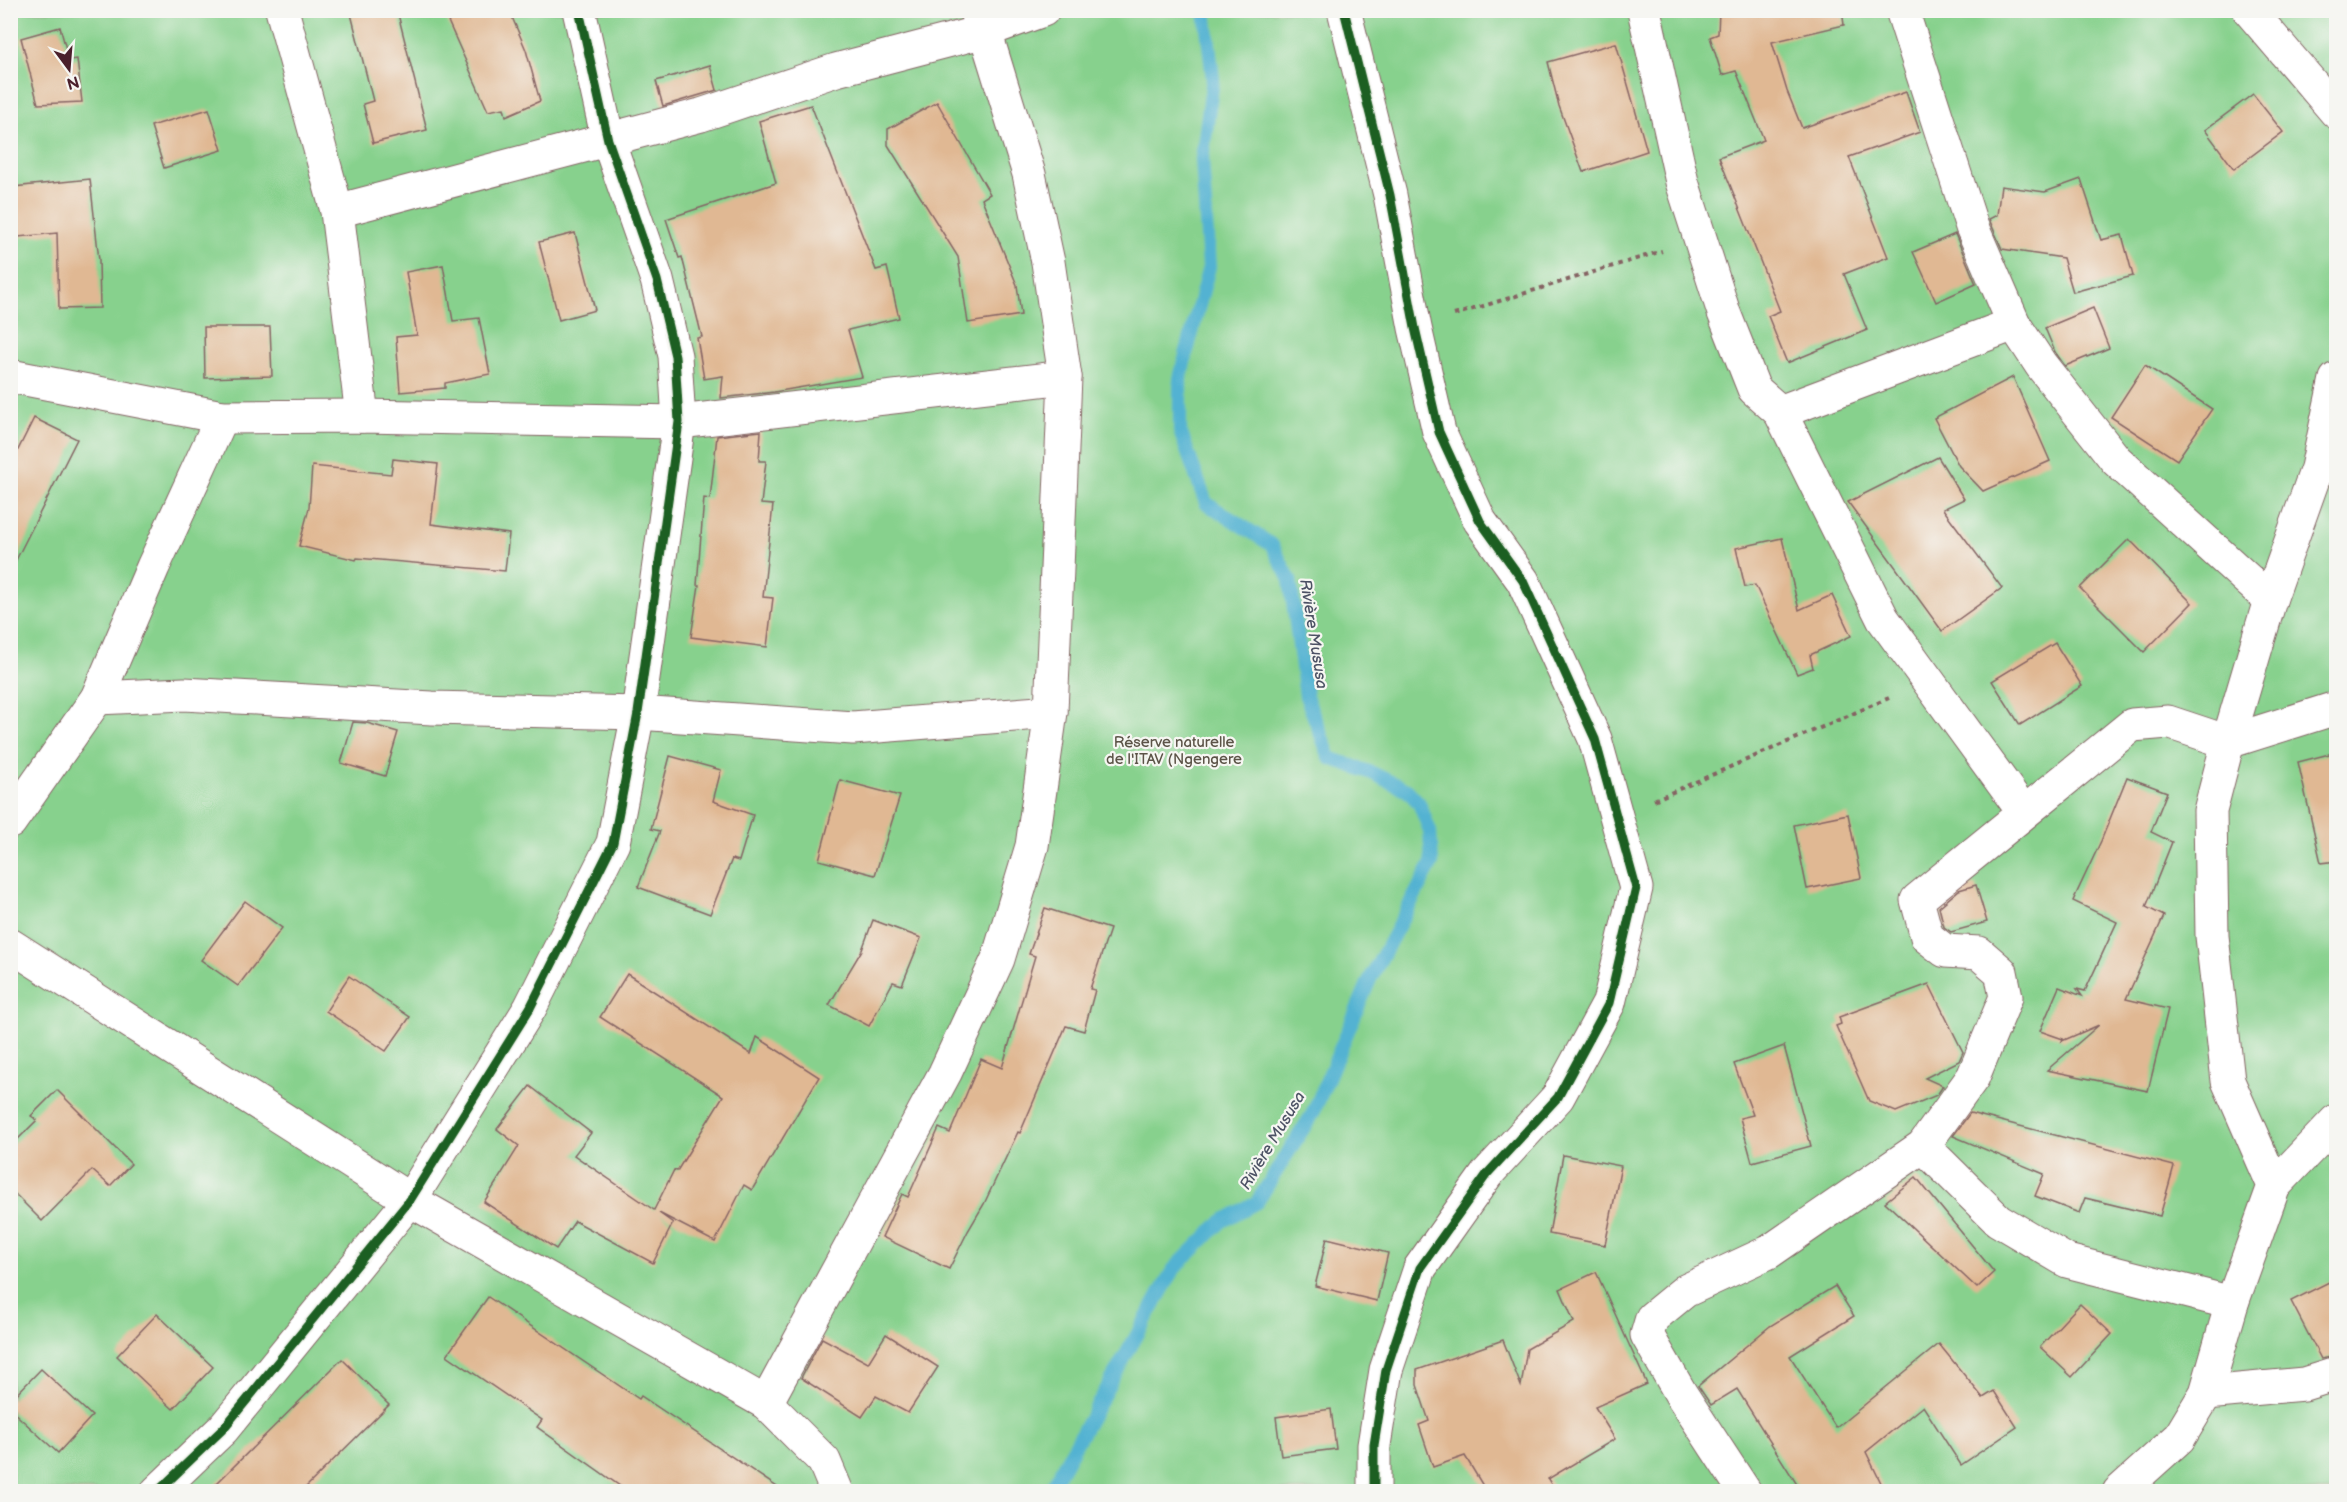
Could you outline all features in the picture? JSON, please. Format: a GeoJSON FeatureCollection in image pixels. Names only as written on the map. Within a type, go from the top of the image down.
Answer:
{"type":"FeatureCollection","features":[{"type":"Feature","properties":{"kind":"street"},"geometry":{"type":"LineString","coordinates":[[282,10],[337,211],[362,416]]}},
{"type":"Feature","properties":{"kind":"street"},"geometry":{"type":"LineString","coordinates":[[157,1491],[224,1429],[410,1200],[530,1008],[613,843],[638,713],[679,422],[675,356],[657,280],[608,140],[579,10]]}},
{"type":"Feature","properties":{"kind":"street"},"geometry":{"type":"LineString","coordinates":[[337,211],[701,114],[980,21],[1043,10]]}},
{"type":"Feature","properties":{"kind":"street"},"geometry":{"type":"LineString","coordinates":[[1344,10],[1390,195],[1415,328],[1439,432],[1480,521],[1523,581],[1595,739],[1618,815],[1636,888],[1609,1003],[1558,1097],[1487,1174],[1420,1268],[1386,1371],[1374,1445],[1374,1491]]}},
{"type":"Feature","properties":{"kind":"street"},"geometry":{"type":"LineString","coordinates":[[1644,10],[1682,183],[1724,313],[1754,389],[1780,412],[1883,618],[2023,811]]}},
{"type":"Feature","properties":{"kind":"street"},"geometry":{"type":"LineString","coordinates":[[1902,10],[1972,227],[2014,324],[2041,365],[2116,460],[2270,600]]}},
{"type":"Feature","properties":{"kind":"street"},"geometry":{"type":"LineString","coordinates":[[2249,10],[2337,112]]}},
{"type":"Feature","properties":{"kind":"street"},"geometry":{"type":"LineString","coordinates":[[766,1402],[945,1073],[998,958],[1032,846],[1051,712],[1065,377],[1048,262],[1029,174],[980,21]]}},
{"type":"Feature","properties":{"kind":"street"},"geometry":{"type":"LineString","coordinates":[[1780,412],[2014,324]]}},
{"type":"Feature","properties":{"kind":"street"},"geometry":{"type":"LineString","coordinates":[[10,376],[222,417],[362,416],[679,422],[1065,377]]}},
{"type":"Feature","properties":{"kind":"street"},"geometry":{"type":"LineString","coordinates":[[2274,1186],[2228,1081],[2212,936],[2210,811],[2270,600],[2317,468],[2337,379]]}},
{"type":"Feature","properties":{"kind":"street"},"geometry":{"type":"LineString","coordinates":[[10,822],[97,698],[153,567],[222,417]]}},
{"type":"Feature","properties":{"kind":"street"},"geometry":{"type":"LineString","coordinates":[[97,698],[184,694],[432,708],[638,713],[853,728],[1051,712]]}},
{"type":"Feature","properties":{"kind":"street"},"geometry":{"type":"LineString","coordinates":[[1745,1491],[1681,1394],[1647,1335],[1652,1318],[1685,1291],[1769,1252],[1923,1146],[1973,1077],[2006,997],[2001,972],[1979,953],[1945,951],[1927,937],[1917,900],[2023,811],[2132,725],[2168,722],[2228,742],[2337,708]]}},
{"type":"Feature","properties":{"kind":"street"},"geometry":{"type":"LineString","coordinates":[[10,945],[410,1200],[766,1402],[824,1461],[837,1491]]}},
{"type":"Feature","properties":{"kind":"street"},"geometry":{"type":"LineString","coordinates":[[2119,1491],[2178,1438],[2206,1393],[2232,1303],[2274,1186],[2337,1121]]}},
{"type":"Feature","properties":{"kind":"street"},"geometry":{"type":"LineString","coordinates":[[1923,1146],[1998,1220],[2067,1261],[2232,1303]]}},
{"type":"Feature","properties":{"kind":"street"},"geometry":{"type":"LineString","coordinates":[[2206,1393],[2304,1384],[2337,1374]]}},
{"type":"Feature","properties":{"kind":"path"},"geometry":{"type":"LineString","coordinates":[[1415,328],[1700,239]]}},
{"type":"Feature","properties":{"kind":"path"},"geometry":{"type":"LineString","coordinates":[[1618,815],[1928,681]]}},
{"type":"Feature","properties":{"kind":"green space","name":"Réserve naturelle de l'ITAV (Ngengere"},"geometry":{"type":"Polygon","coordinates":[[[11,11],[2336,11],[2336,1491],[11,1491],[11,11]]]}},
{"type":"Feature","properties":{"kind":"building"},"geometry":{"type":"Polygon","coordinates":[[[350,10],[397,10],[427,130],[373,143],[363,104],[373,101],[350,10]]]}},
{"type":"Feature","properties":{"kind":"building"},"geometry":{"type":"Polygon","coordinates":[[[443,10],[509,10],[526,50],[540,101],[506,116],[504,108],[488,111],[443,10]]]}},
{"type":"Feature","properties":{"kind":"building"},"geometry":{"type":"Polygon","coordinates":[[[1719,10],[1842,10],[1844,25],[1772,42],[1787,91],[1802,128],[1906,92],[1920,132],[1849,157],[1888,257],[1844,274],[1867,330],[1787,363],[1768,316],[1780,311],[1719,157],[1764,140],[1736,71],[1722,75],[1710,37],[1718,34],[1719,10]]]}},
{"type":"Feature","properties":{"kind":"building"},"geometry":{"type":"Polygon","coordinates":[[[60,27],[69,60],[77,59],[82,102],[38,104],[21,38],[60,27]]]}},
{"type":"Feature","properties":{"kind":"building"},"geometry":{"type":"Polygon","coordinates":[[[1616,43],[1647,151],[1583,172],[1559,106],[1548,62],[1616,43]]]}},
{"type":"Feature","properties":{"kind":"building"},"geometry":{"type":"Polygon","coordinates":[[[710,65],[717,90],[663,106],[656,81],[710,65]]]}},
{"type":"Feature","properties":{"kind":"building"},"geometry":{"type":"Polygon","coordinates":[[[2253,94],[2283,132],[2234,169],[2205,130],[2253,94]]]}},
{"type":"Feature","properties":{"kind":"building"},"geometry":{"type":"Polygon","coordinates":[[[937,102],[990,194],[982,199],[1017,285],[1021,315],[968,323],[958,257],[888,145],[888,129],[937,102]]]}},
{"type":"Feature","properties":{"kind":"building"},"geometry":{"type":"Polygon","coordinates":[[[811,105],[876,270],[887,267],[899,318],[848,330],[862,377],[774,392],[721,398],[723,376],[704,379],[697,338],[702,337],[682,257],[679,258],[666,219],[776,183],[759,121],[811,105]]]}},
{"type":"Feature","properties":{"kind":"building"},"geometry":{"type":"Polygon","coordinates":[[[209,109],[222,150],[164,168],[151,126],[209,109]]]}},
{"type":"Feature","properties":{"kind":"building"},"geometry":{"type":"Polygon","coordinates":[[[90,179],[99,260],[100,308],[59,309],[57,233],[18,237],[13,187],[90,179]]]}},
{"type":"Feature","properties":{"kind":"building"},"geometry":{"type":"Polygon","coordinates":[[[2081,179],[2101,240],[2122,235],[2133,276],[2073,292],[2063,258],[2002,249],[1989,219],[1997,215],[2001,186],[2045,192],[2081,179]]]}},
{"type":"Feature","properties":{"kind":"building"},"geometry":{"type":"Polygon","coordinates":[[[575,233],[595,310],[559,320],[539,242],[575,233]]]}},
{"type":"Feature","properties":{"kind":"building"},"geometry":{"type":"Polygon","coordinates":[[[1955,234],[1976,284],[1936,302],[1913,252],[1955,234]]]}},
{"type":"Feature","properties":{"kind":"building"},"geometry":{"type":"Polygon","coordinates":[[[443,265],[453,321],[479,318],[490,374],[445,383],[445,388],[400,392],[396,337],[417,335],[406,272],[443,265]]]}},
{"type":"Feature","properties":{"kind":"building"},"geometry":{"type":"Polygon","coordinates":[[[2093,308],[2109,348],[2065,366],[2055,352],[2045,328],[2093,308]]]}},
{"type":"Feature","properties":{"kind":"building"},"geometry":{"type":"Polygon","coordinates":[[[204,327],[270,327],[272,376],[205,378],[204,327]]]}},
{"type":"Feature","properties":{"kind":"building"},"geometry":{"type":"Polygon","coordinates":[[[2145,365],[2212,409],[2177,460],[2111,417],[2145,365]]]}},
{"type":"Feature","properties":{"kind":"building"},"geometry":{"type":"Polygon","coordinates":[[[2013,377],[2050,461],[1983,491],[1959,466],[1934,418],[2013,377]]]}},
{"type":"Feature","properties":{"kind":"building"},"geometry":{"type":"Polygon","coordinates":[[[34,418],[77,439],[10,572],[10,466],[34,418]]]}},
{"type":"Feature","properties":{"kind":"building"},"geometry":{"type":"Polygon","coordinates":[[[761,431],[759,461],[766,461],[761,504],[773,505],[763,597],[773,598],[767,647],[691,637],[699,585],[697,585],[704,498],[710,499],[717,436],[761,431]]]}},
{"type":"Feature","properties":{"kind":"building"},"geometry":{"type":"Polygon","coordinates":[[[1938,457],[1964,499],[1943,509],[2002,588],[1942,631],[1848,502],[1938,457]]]}},
{"type":"Feature","properties":{"kind":"building"},"geometry":{"type":"Polygon","coordinates":[[[393,459],[438,464],[431,524],[509,534],[505,571],[357,558],[356,560],[299,546],[309,508],[312,466],[391,474],[393,459]]]}},
{"type":"Feature","properties":{"kind":"building"},"geometry":{"type":"Polygon","coordinates":[[[1782,538],[1799,610],[1832,595],[1851,636],[1810,655],[1813,668],[1797,674],[1755,585],[1745,587],[1736,548],[1782,538]]]}},
{"type":"Feature","properties":{"kind":"building"},"geometry":{"type":"Polygon","coordinates":[[[2129,539],[2192,603],[2144,652],[2080,588],[2129,539]]]}},
{"type":"Feature","properties":{"kind":"building"},"geometry":{"type":"Polygon","coordinates":[[[2055,643],[2082,686],[2020,725],[1992,681],[2055,643]]]}},
{"type":"Feature","properties":{"kind":"building"},"geometry":{"type":"Polygon","coordinates":[[[353,722],[367,723],[398,732],[385,776],[341,763],[353,722]]]}},
{"type":"Feature","properties":{"kind":"building"},"geometry":{"type":"Polygon","coordinates":[[[2337,752],[2337,861],[2321,863],[2298,762],[2337,752]]]}},
{"type":"Feature","properties":{"kind":"building"},"geometry":{"type":"Polygon","coordinates":[[[670,756],[721,770],[713,801],[753,815],[739,861],[732,859],[710,914],[638,887],[660,831],[651,829],[670,756]]]}},
{"type":"Feature","properties":{"kind":"building"},"geometry":{"type":"Polygon","coordinates":[[[2127,777],[2167,792],[2151,832],[2172,842],[2146,907],[2164,916],[2126,999],[2168,1009],[2148,1091],[2047,1070],[2099,1025],[2062,1041],[2063,1039],[2040,1031],[2059,987],[2082,996],[2077,989],[2085,991],[2117,922],[2073,901],[2127,777]]]}},
{"type":"Feature","properties":{"kind":"building"},"geometry":{"type":"Polygon","coordinates":[[[840,780],[900,796],[875,875],[819,860],[840,780]]]}},
{"type":"Feature","properties":{"kind":"building"},"geometry":{"type":"Polygon","coordinates":[[[1848,814],[1861,878],[1807,889],[1794,825],[1848,814]]]}},
{"type":"Feature","properties":{"kind":"building"},"geometry":{"type":"Polygon","coordinates":[[[1976,885],[1987,922],[1951,932],[1944,927],[1939,907],[1959,890],[1976,885]]]}},
{"type":"Feature","properties":{"kind":"building"},"geometry":{"type":"Polygon","coordinates":[[[245,901],[282,928],[238,986],[201,960],[245,901]]]}},
{"type":"Feature","properties":{"kind":"building"},"geometry":{"type":"Polygon","coordinates":[[[1045,908],[1110,929],[1090,989],[1095,990],[1084,1031],[1066,1026],[1020,1133],[1018,1132],[984,1204],[949,1269],[882,1237],[902,1194],[908,1197],[939,1128],[950,1133],[981,1059],[1002,1068],[1035,956],[1029,954],[1045,908]]]}},
{"type":"Feature","properties":{"kind":"building"},"geometry":{"type":"Polygon","coordinates":[[[873,920],[921,938],[902,985],[893,982],[869,1026],[829,1005],[862,950],[873,920]]]}},
{"type":"Feature","properties":{"kind":"building"},"geometry":{"type":"Polygon","coordinates":[[[627,974],[751,1054],[757,1037],[819,1077],[752,1190],[744,1185],[715,1242],[659,1213],[673,1223],[653,1263],[575,1221],[556,1249],[484,1202],[519,1146],[497,1129],[530,1086],[591,1133],[574,1155],[654,1210],[674,1170],[677,1171],[723,1096],[600,1017],[627,974]]]}},
{"type":"Feature","properties":{"kind":"building"},"geometry":{"type":"Polygon","coordinates":[[[349,976],[410,1017],[386,1051],[326,1011],[349,976]]]}},
{"type":"Feature","properties":{"kind":"building"},"geometry":{"type":"Polygon","coordinates":[[[1929,984],[1963,1052],[1959,1061],[1925,1078],[1943,1086],[1937,1095],[1896,1112],[1869,1101],[1836,1026],[1841,1024],[1839,1017],[1929,984]]]}},
{"type":"Feature","properties":{"kind":"building"},"geometry":{"type":"Polygon","coordinates":[[[1784,1046],[1811,1146],[1752,1162],[1740,1118],[1753,1115],[1734,1064],[1784,1046]]]}},
{"type":"Feature","properties":{"kind":"building"},"geometry":{"type":"Polygon","coordinates":[[[57,1090],[131,1164],[110,1186],[92,1170],[42,1221],[10,1189],[10,1147],[37,1120],[31,1116],[57,1090]]]}},
{"type":"Feature","properties":{"kind":"building"},"geometry":{"type":"Polygon","coordinates":[[[1970,1113],[2174,1166],[2160,1216],[2085,1198],[2079,1213],[2035,1196],[2044,1174],[1953,1136],[1970,1113]]]}},
{"type":"Feature","properties":{"kind":"building"},"geometry":{"type":"Polygon","coordinates":[[[1563,1155],[1621,1166],[1605,1245],[1549,1234],[1563,1155]]]}},
{"type":"Feature","properties":{"kind":"building"},"geometry":{"type":"Polygon","coordinates":[[[1916,1177],[1994,1272],[1977,1288],[1885,1202],[1916,1177]]]}},
{"type":"Feature","properties":{"kind":"building"},"geometry":{"type":"Polygon","coordinates":[[[1327,1238],[1388,1253],[1377,1301],[1315,1286],[1327,1238]]]}},
{"type":"Feature","properties":{"kind":"building"},"geometry":{"type":"Polygon","coordinates":[[[1596,1272],[1647,1384],[1595,1407],[1615,1439],[1548,1479],[1555,1491],[1486,1491],[1465,1456],[1433,1467],[1419,1425],[1429,1421],[1417,1385],[1417,1370],[1503,1340],[1521,1386],[1527,1349],[1574,1322],[1560,1289],[1596,1272]]]}},
{"type":"Feature","properties":{"kind":"building"},"geometry":{"type":"Polygon","coordinates":[[[2337,1278],[2337,1356],[2321,1359],[2291,1301],[2337,1278]]]}},
{"type":"Feature","properties":{"kind":"building"},"geometry":{"type":"Polygon","coordinates":[[[1835,1286],[1854,1316],[1790,1356],[1836,1428],[1939,1344],[1983,1398],[1994,1391],[2017,1427],[1961,1465],[1923,1406],[1866,1452],[1885,1491],[1801,1491],[1737,1389],[1711,1405],[1698,1386],[1770,1326],[1835,1286]]]}},
{"type":"Feature","properties":{"kind":"building"},"geometry":{"type":"Polygon","coordinates":[[[488,1297],[639,1399],[641,1396],[783,1491],[627,1491],[537,1427],[542,1420],[447,1355],[488,1297]]]}},
{"type":"Feature","properties":{"kind":"building"},"geometry":{"type":"Polygon","coordinates":[[[2080,1304],[2112,1334],[2072,1377],[2040,1347],[2080,1304]]]}},
{"type":"Feature","properties":{"kind":"building"},"geometry":{"type":"Polygon","coordinates":[[[157,1314],[213,1367],[173,1409],[117,1356],[157,1314]]]}},
{"type":"Feature","properties":{"kind":"building"},"geometry":{"type":"Polygon","coordinates":[[[886,1334],[938,1367],[908,1413],[876,1396],[862,1417],[801,1378],[822,1338],[868,1363],[886,1334]]]}},
{"type":"Feature","properties":{"kind":"building"},"geometry":{"type":"Polygon","coordinates":[[[342,1359],[389,1405],[302,1491],[209,1491],[342,1359]]]}},
{"type":"Feature","properties":{"kind":"building"},"geometry":{"type":"Polygon","coordinates":[[[41,1369],[92,1416],[58,1453],[10,1409],[10,1401],[41,1369]]]}},
{"type":"Feature","properties":{"kind":"building"},"geometry":{"type":"Polygon","coordinates":[[[1331,1409],[1336,1449],[1281,1456],[1276,1417],[1331,1409]]]}},
{"type":"Feature","properties":{"kind":"waterway","name":"Rivière Mususa"},"geometry":{"type":"LineString","coordinates":[[1049,1492],[1174,1269],[1221,1222],[1257,1202],[1313,1113],[1370,979],[1432,863],[1430,831],[1419,803],[1407,790],[1372,773],[1330,758],[1306,696],[1290,580],[1272,545],[1206,503],[1180,431],[1180,378],[1209,267],[1202,159],[1213,79],[1205,10]]}},
{"type":"Feature","properties":{"kind":"cycle path"},"geometry":{"type":"LineString","coordinates":[[157,1492],[223,1429],[410,1200],[530,1008],[613,843],[638,713],[679,422],[675,356],[657,280],[608,140],[579,10]]}},
{"type":"Feature","properties":{"kind":"cycle path"},"geometry":{"type":"LineString","coordinates":[[1344,10],[1390,195],[1415,328],[1439,432],[1480,521],[1523,581],[1595,739],[1636,888],[1609,1003],[1558,1097],[1487,1174],[1420,1268],[1386,1370],[1374,1445],[1374,1492]]}}]}
